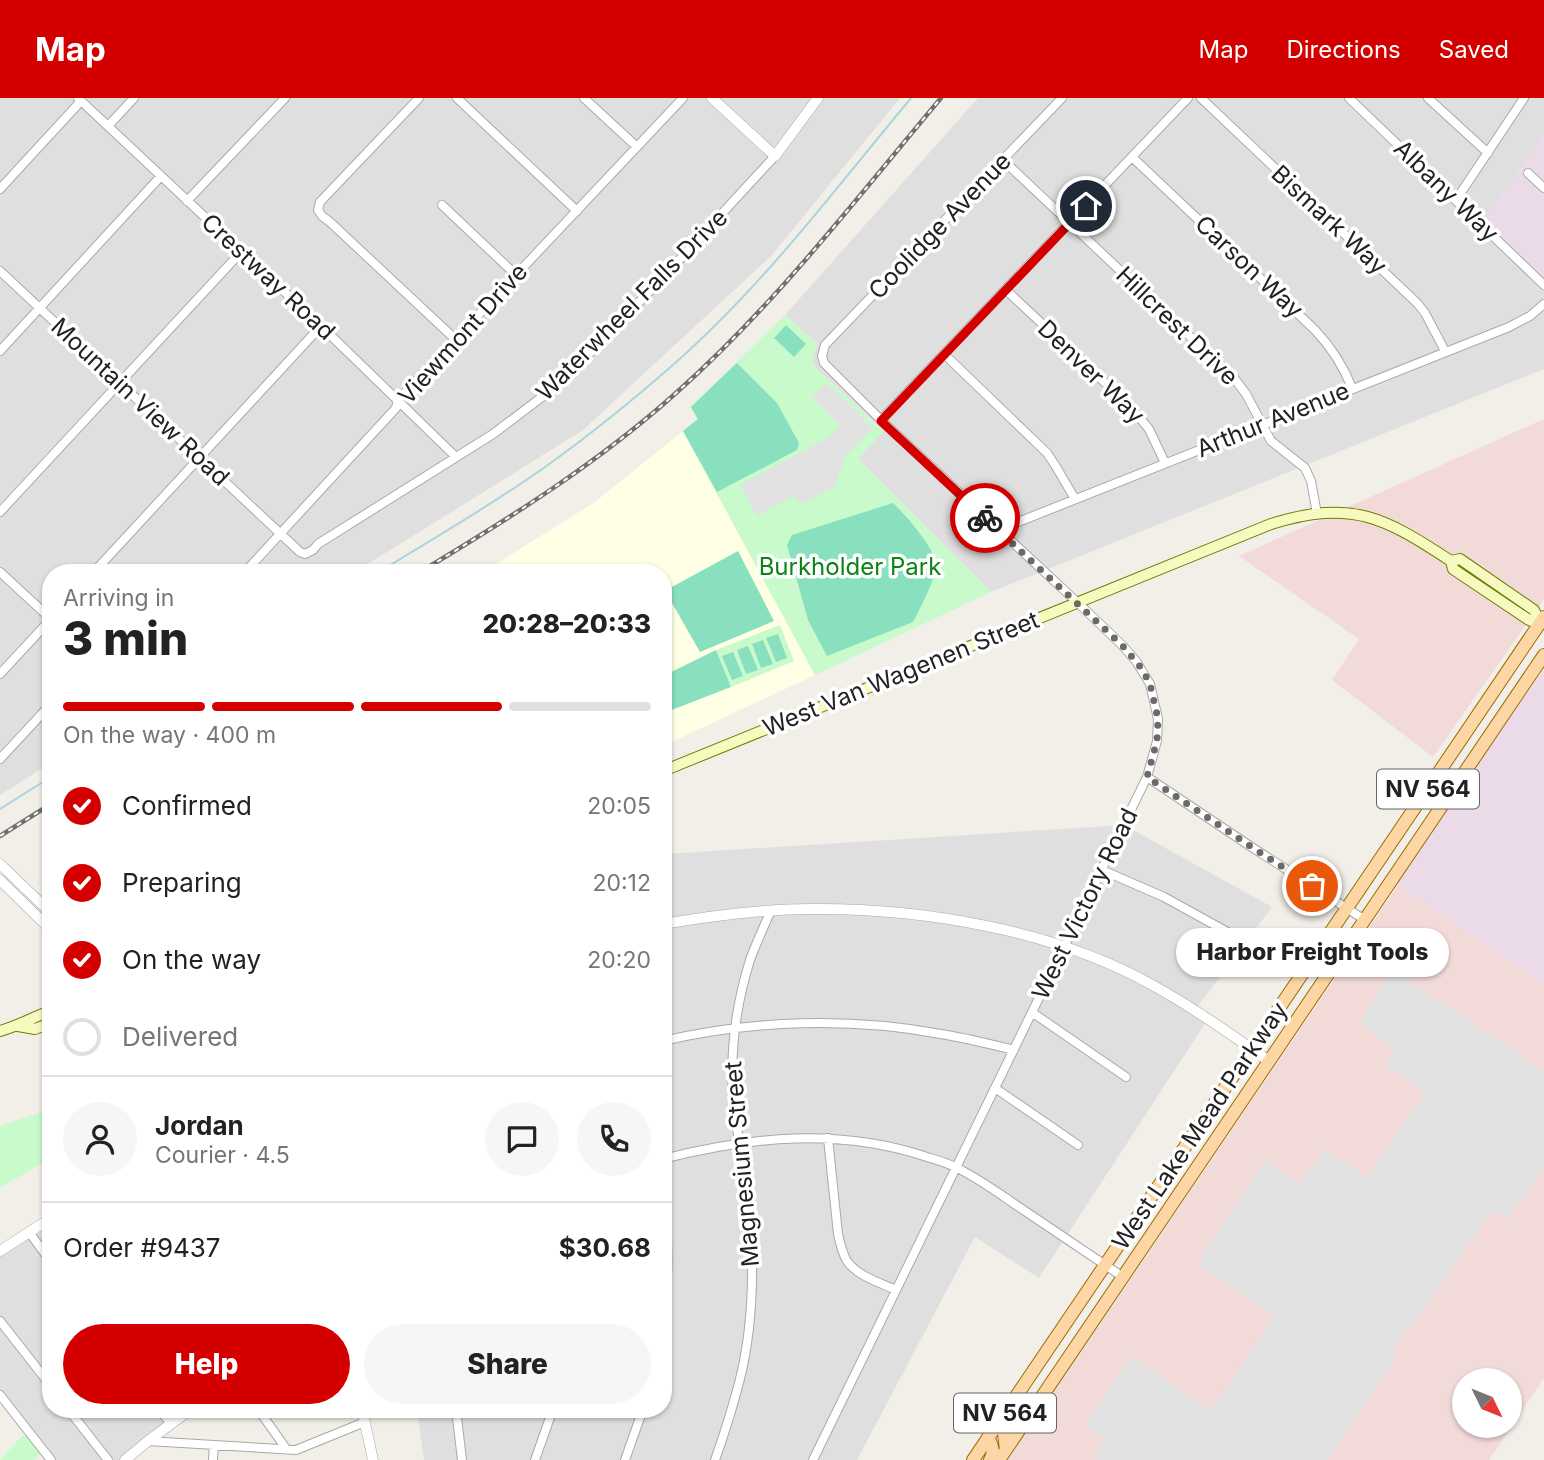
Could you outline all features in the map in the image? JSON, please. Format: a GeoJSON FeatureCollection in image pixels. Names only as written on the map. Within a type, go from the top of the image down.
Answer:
{"type":"FeatureCollection","features":[{"type":"Feature","properties":{"kind":"main road","name":"West Van Wagenen Street"},"geometry":{"type":"LineString","coordinates":[[672,767],[1272,524],[1293,518],[1350,513],[1383,521],[1406,531],[1451,561],[1460,559],[1534,610],[1543,622]]}},
{"type":"Feature","properties":{"kind":"main road","name":"West Lake Mead Parkway"},"geometry":{"type":"LineString","coordinates":[[973,1460],[1543,622]]}},
{"type":"Feature","properties":{"kind":"main road","name":"West Lake Mead Parkway"},"geometry":{"type":"LineString","coordinates":[[1002,1455],[1544,655]]}},
{"type":"Feature","properties":{"kind":"main road"},"geometry":{"type":"LineString","coordinates":[[0,1031],[18,1026],[42,1014]]}},
{"type":"Feature","properties":{"kind":"main road"},"geometry":{"type":"LineString","coordinates":[[18,1026],[35,1029],[42,1026]]}},
{"type":"Feature","properties":{"kind":"main road"},"geometry":{"type":"LineString","coordinates":[[1002,1455],[1004,1433],[1037,1366]]}},
{"type":"Feature","properties":{"kind":"main road"},"geometry":{"type":"LineString","coordinates":[[988,1437],[993,1455],[990,1460]]}},
{"type":"Feature","properties":{"kind":"street"},"geometry":{"type":"LineString","coordinates":[[108,126],[134,98]]}},
{"type":"Feature","properties":{"kind":"street"},"geometry":{"type":"LineString","coordinates":[[187,201],[285,98]]}},
{"type":"Feature","properties":{"kind":"street"},"geometry":{"type":"LineString","coordinates":[[419,98],[320,202],[318,210],[455,340]]}},
{"type":"Feature","properties":{"kind":"street"},"geometry":{"type":"LineString","coordinates":[[457,98],[577,211]]}},
{"type":"Feature","properties":{"kind":"street"},"geometry":{"type":"LineString","coordinates":[[584,98],[636,147]]}},
{"type":"Feature","properties":{"kind":"street","name":"Viewmont Drive"},"geometry":{"type":"LineString","coordinates":[[252,564],[396,408],[398,400],[683,98]]}},
{"type":"Feature","properties":{"kind":"street"},"geometry":{"type":"LineString","coordinates":[[712,98],[775,156]]}},
{"type":"Feature","properties":{"kind":"street","name":"Waterwheel Falls Drive"},"geometry":{"type":"LineString","coordinates":[[280,534],[300,552],[305,554],[313,550],[318,544],[456,457],[549,393],[570,375],[748,187],[818,98]]}},
{"type":"Feature","properties":{"kind":"street","name":"Coolidge Avenue"},"geometry":{"type":"LineString","coordinates":[[822,356],[825,345],[1062,98]]}},
{"type":"Feature","properties":{"kind":"street"},"geometry":{"type":"LineString","coordinates":[[881,421],[1188,98]]}},
{"type":"Feature","properties":{"kind":"street","name":"Bismark Way"},"geometry":{"type":"LineString","coordinates":[[1201,98],[1417,303],[1445,351]]}},
{"type":"Feature","properties":{"kind":"street","name":"Albany Way"},"geometry":{"type":"LineString","coordinates":[[1349,98],[1544,285]]}},
{"type":"Feature","properties":{"kind":"street"},"geometry":{"type":"LineString","coordinates":[[1428,98],[1488,153]]}},
{"type":"Feature","properties":{"kind":"street"},"geometry":{"type":"LineString","coordinates":[[1456,200],[1524,98]]}},
{"type":"Feature","properties":{"kind":"street"},"geometry":{"type":"LineString","coordinates":[[0,189],[79,100]]}},
{"type":"Feature","properties":{"kind":"street","name":"Crestway Road"},"geometry":{"type":"LineString","coordinates":[[79,100],[456,457]]}},
{"type":"Feature","properties":{"kind":"street","name":"Carson Way"},"geometry":{"type":"LineString","coordinates":[[1132,157],[1315,330],[1332,349],[1352,388]]}},
{"type":"Feature","properties":{"kind":"street","name":"Hillcrest Drive"},"geometry":{"type":"LineString","coordinates":[[1003,160],[1227,370],[1247,394],[1271,441],[1305,468],[1311,481],[1317,514]]}},
{"type":"Feature","properties":{"kind":"street"},"geometry":{"type":"LineString","coordinates":[[1528,173],[1544,188]]}},
{"type":"Feature","properties":{"kind":"street"},"geometry":{"type":"LineString","coordinates":[[0,351],[161,176]]}},
{"type":"Feature","properties":{"kind":"street"},"geometry":{"type":"LineString","coordinates":[[442,205],[516,275]]}},
{"type":"Feature","properties":{"kind":"street"},"geometry":{"type":"LineString","coordinates":[[0,512],[241,252]]}},
{"type":"Feature","properties":{"kind":"street","name":"Mountain View Road"},"geometry":{"type":"LineString","coordinates":[[0,271],[280,534]]}},
{"type":"Feature","properties":{"kind":"street","name":"Denver Way"},"geometry":{"type":"LineString","coordinates":[[1006,290],[1130,406],[1149,429],[1165,463]]}},
{"type":"Feature","properties":{"kind":"street","name":"Arthur Avenue"},"geometry":{"type":"LineString","coordinates":[[998,530],[1509,327],[1530,316],[1544,304]]}},
{"type":"Feature","properties":{"kind":"street"},"geometry":{"type":"LineString","coordinates":[[101,564],[321,327]]}},
{"type":"Feature","properties":{"kind":"street"},"geometry":{"type":"LineString","coordinates":[[944,354],[1047,453],[1075,499]]}},
{"type":"Feature","properties":{"kind":"street","name":"West Victory Road"},"geometry":{"type":"LineString","coordinates":[[813,1460],[1147,777],[1157,741],[1158,719],[1150,684],[1129,653],[881,421],[824,363],[822,356]]}},
{"type":"Feature","properties":{"kind":"street"},"geometry":{"type":"LineString","coordinates":[[0,572],[42,611]]}},
{"type":"Feature","properties":{"kind":"street"},"geometry":{"type":"LineString","coordinates":[[0,674],[42,629]]}},
{"type":"Feature","properties":{"kind":"street"},"geometry":{"type":"LineString","coordinates":[[0,760],[42,714]]}},
{"type":"Feature","properties":{"kind":"street"},"geometry":{"type":"LineString","coordinates":[[1147,777],[1365,920]]}},
{"type":"Feature","properties":{"kind":"street"},"geometry":{"type":"LineString","coordinates":[[0,863],[42,904]]}},
{"type":"Feature","properties":{"kind":"street"},"geometry":{"type":"LineString","coordinates":[[1102,870],[1164,897],[1231,934]]}},
{"type":"Feature","properties":{"kind":"street"},"geometry":{"type":"LineString","coordinates":[[0,880],[42,921]]}},
{"type":"Feature","properties":{"kind":"street"},"geometry":{"type":"LineString","coordinates":[[672,922],[771,911],[862,910],[1003,929],[1064,947],[1153,985],[1269,1061]]}},
{"type":"Feature","properties":{"kind":"street","name":"Magnesium Street"},"geometry":{"type":"LineString","coordinates":[[715,1460],[740,1381],[749,1328],[752,1248],[747,1179],[734,1110],[732,1081],[735,1028],[749,965],[771,911]]}},
{"type":"Feature","properties":{"kind":"street"},"geometry":{"type":"LineString","coordinates":[[1033,1013],[1126,1077]]}},
{"type":"Feature","properties":{"kind":"street"},"geometry":{"type":"LineString","coordinates":[[672,1039],[735,1028],[842,1024],[939,1033],[1014,1050]]}},
{"type":"Feature","properties":{"kind":"street"},"geometry":{"type":"LineString","coordinates":[[995,1088],[1078,1144]]}},
{"type":"Feature","properties":{"kind":"street"},"geometry":{"type":"LineString","coordinates":[[672,1157],[740,1143],[804,1138],[861,1140],[904,1149],[957,1167],[1123,1277]]}},
{"type":"Feature","properties":{"kind":"street"},"geometry":{"type":"LineString","coordinates":[[828,1138],[838,1234],[846,1260],[862,1273],[896,1290]]}},
{"type":"Feature","properties":{"kind":"street"},"geometry":{"type":"LineString","coordinates":[[0,1251],[42,1224]]}},
{"type":"Feature","properties":{"kind":"street"},"geometry":{"type":"LineString","coordinates":[[29,1232],[42,1250]]}},
{"type":"Feature","properties":{"kind":"street"},"geometry":{"type":"LineString","coordinates":[[0,1321],[42,1375]]}},
{"type":"Feature","properties":{"kind":"street"},"geometry":{"type":"LineString","coordinates":[[0,1395],[51,1460]]}},
{"type":"Feature","properties":{"kind":"street"},"geometry":{"type":"LineString","coordinates":[[75,1418],[108,1460]]}},
{"type":"Feature","properties":{"kind":"street"},"geometry":{"type":"LineString","coordinates":[[166,1418],[171,1424]]}},
{"type":"Feature","properties":{"kind":"street"},"geometry":{"type":"LineString","coordinates":[[125,1460],[179,1418]]}},
{"type":"Feature","properties":{"kind":"street"},"geometry":{"type":"LineString","coordinates":[[264,1418],[287,1450]]}},
{"type":"Feature","properties":{"kind":"street"},"geometry":{"type":"LineString","coordinates":[[364,1418],[373,1460]]}},
{"type":"Feature","properties":{"kind":"street"},"geometry":{"type":"LineString","coordinates":[[457,1418],[462,1460]]}},
{"type":"Feature","properties":{"kind":"street"},"geometry":{"type":"LineString","coordinates":[[535,1460],[550,1418]]}},
{"type":"Feature","properties":{"kind":"street"},"geometry":{"type":"LineString","coordinates":[[625,1460],[640,1418]]}},
{"type":"Feature","properties":{"kind":"street"},"geometry":{"type":"LineString","coordinates":[[148,1441],[301,1449],[365,1422]]}},
{"type":"Feature","properties":{"kind":"street"},"geometry":{"type":"LineString","coordinates":[[213,1460],[214,1445]]}},
{"type":"Feature","properties":{"kind":"street"},"geometry":{"type":"LineString","coordinates":[[301,1449],[303,1460]]}},
{"type":"Feature","properties":{"kind":"shaded area"},"geometry":{"type":"Polygon","coordinates":[[[0,98],[900,98],[772,255],[583,430],[368,564],[42,564],[42,769],[0,795],[0,98]]]}},
{"type":"Feature","properties":{"kind":"shaded area"},"geometry":{"type":"Polygon","coordinates":[[[978,98],[1544,98],[1544,135],[1486,219],[1544,277],[1544,369],[991,592],[858,459],[883,431],[814,366],[812,359],[817,344],[785,315],[978,98]]]}},
{"type":"Feature","properties":{"kind":"shaded area"},"geometry":{"type":"Polygon","coordinates":[[[1544,135],[1544,277],[1486,219],[1544,135]]]}},
{"type":"Feature","properties":{"kind":"shaded area"},"geometry":{"type":"Polygon","coordinates":[[[826,383],[873,428],[845,456],[835,486],[803,504],[793,496],[757,516],[740,485],[829,437],[840,426],[812,398],[826,383]]]}},
{"type":"Feature","properties":{"kind":"shaded area"},"geometry":{"type":"Polygon","coordinates":[[[1544,419],[1544,599],[1433,757],[1332,680],[1359,639],[1239,556],[1544,419]]]}},
{"type":"Feature","properties":{"kind":"shaded area"},"geometry":{"type":"Polygon","coordinates":[[[683,431],[815,675],[672,742],[672,564],[496,564],[595,502],[683,431]]]}},
{"type":"Feature","properties":{"kind":"shaded area"},"geometry":{"type":"Polygon","coordinates":[[[1544,670],[1544,984],[1392,880],[1544,670]]]}},
{"type":"Feature","properties":{"kind":"shaded area"},"geometry":{"type":"Polygon","coordinates":[[[1124,825],[1272,907],[1195,1010],[1208,1019],[1039,1278],[975,1237],[857,1460],[424,1460],[418,1418],[672,1418],[672,854],[1124,825]]]}},
{"type":"Feature","properties":{"kind":"shaded area"},"geometry":{"type":"Polygon","coordinates":[[[1399,884],[1544,984],[1544,1378],[1522,1411],[1522,1368],[1452,1368],[1452,1438],[1504,1438],[1489,1460],[1008,1460],[1399,884]]]}},
{"type":"Feature","properties":{"kind":"shaded area"},"geometry":{"type":"Polygon","coordinates":[[[1395,973],[1544,1071],[1544,1166],[1507,1220],[1492,1210],[1433,1297],[1402,1335],[1392,1364],[1327,1460],[1099,1460],[1093,1456],[1104,1439],[1085,1425],[1132,1356],[1211,1411],[1275,1315],[1202,1268],[1201,1263],[1202,1255],[1265,1160],[1301,1184],[1324,1149],[1367,1177],[1425,1093],[1385,1064],[1395,1048],[1365,1028],[1361,1020],[1387,977],[1395,973]]]}},
{"type":"Feature","properties":{"kind":"shaded area"},"geometry":{"type":"Polygon","coordinates":[[[42,1224],[42,1418],[179,1418],[125,1460],[51,1460],[0,1395],[0,1251],[42,1224]]]}},
{"type":"Feature","properties":{"kind":"green space","name":"Burkholder Park"},"geometry":{"type":"Polygon","coordinates":[[[785,315],[818,344],[812,358],[814,366],[883,432],[858,459],[991,592],[815,675],[683,431],[697,419],[690,407],[785,315]]]}},
{"type":"Feature","properties":{"kind":"green space"},"geometry":{"type":"Polygon","coordinates":[[[786,325],[806,344],[794,357],[774,338],[786,325]]]}},
{"type":"Feature","properties":{"kind":"green space"},"geometry":{"type":"Polygon","coordinates":[[[737,363],[777,403],[799,443],[797,450],[717,492],[683,431],[698,419],[691,407],[737,363]]]}},
{"type":"Feature","properties":{"kind":"green space"},"geometry":{"type":"Polygon","coordinates":[[[893,503],[918,531],[936,559],[928,592],[913,622],[827,656],[808,620],[787,545],[792,535],[893,503]]]}},
{"type":"Feature","properties":{"kind":"green space"},"geometry":{"type":"Polygon","coordinates":[[[738,551],[774,621],[700,652],[672,603],[672,587],[738,551]]]}},
{"type":"Feature","properties":{"kind":"green space"},"geometry":{"type":"Polygon","coordinates":[[[780,625],[794,661],[731,687],[716,650],[780,625]]]}},
{"type":"Feature","properties":{"kind":"green space"},"geometry":{"type":"Polygon","coordinates":[[[778,634],[787,658],[776,662],[766,638],[778,634]]]}},
{"type":"Feature","properties":{"kind":"green space"},"geometry":{"type":"Polygon","coordinates":[[[763,640],[773,664],[761,668],[752,644],[763,640]]]}},
{"type":"Feature","properties":{"kind":"green space"},"geometry":{"type":"Polygon","coordinates":[[[748,646],[758,670],[746,674],[737,650],[748,646]]]}},
{"type":"Feature","properties":{"kind":"green space"},"geometry":{"type":"Polygon","coordinates":[[[716,650],[731,687],[672,710],[672,672],[716,650]]]}},
{"type":"Feature","properties":{"kind":"green space"},"geometry":{"type":"Polygon","coordinates":[[[733,652],[743,676],[732,680],[722,656],[733,652]]]}},
{"type":"Feature","properties":{"kind":"green space"},"geometry":{"type":"Polygon","coordinates":[[[42,1112],[42,1163],[0,1188],[0,1126],[42,1112]]]}},
{"type":"Feature","properties":{"kind":"green space"},"geometry":{"type":"Polygon","coordinates":[[[23,1435],[41,1454],[34,1460],[0,1460],[23,1435]]]}},
{"type":"Feature","properties":{"kind":"waterway"},"geometry":{"type":"LineString","coordinates":[[392,564],[545,467],[611,417],[674,364],[707,334],[768,269],[911,98]]}},
{"type":"Feature","properties":{"kind":"waterway"},"geometry":{"type":"LineString","coordinates":[[0,809],[42,783]]}},
{"type":"Feature","properties":{"kind":"railway"},"geometry":{"type":"LineString","coordinates":[[433,564],[584,466],[676,393],[781,288],[941,98]]}},
{"type":"Feature","properties":{"kind":"railway"},"geometry":{"type":"LineString","coordinates":[[0,836],[42,810]]}},
{"type":"Feature","properties":{"kind":"way so far"},"geometry":{"type":"LineString","coordinates":[[985,518],[1122,645],[1142,669],[1150,684],[1158,719],[1157,741],[1147,777],[1312,886]]}},
{"type":"Feature","properties":{"kind":"place","name":"Harbor Freight Tools"},"geometry":{"type":"Point","coordinates":[1312,886]}},
{"type":"Feature","properties":{"kind":"route"},"geometry":{"type":"LineString","coordinates":[[985,518],[881,421],[1086,206]]}}]}
